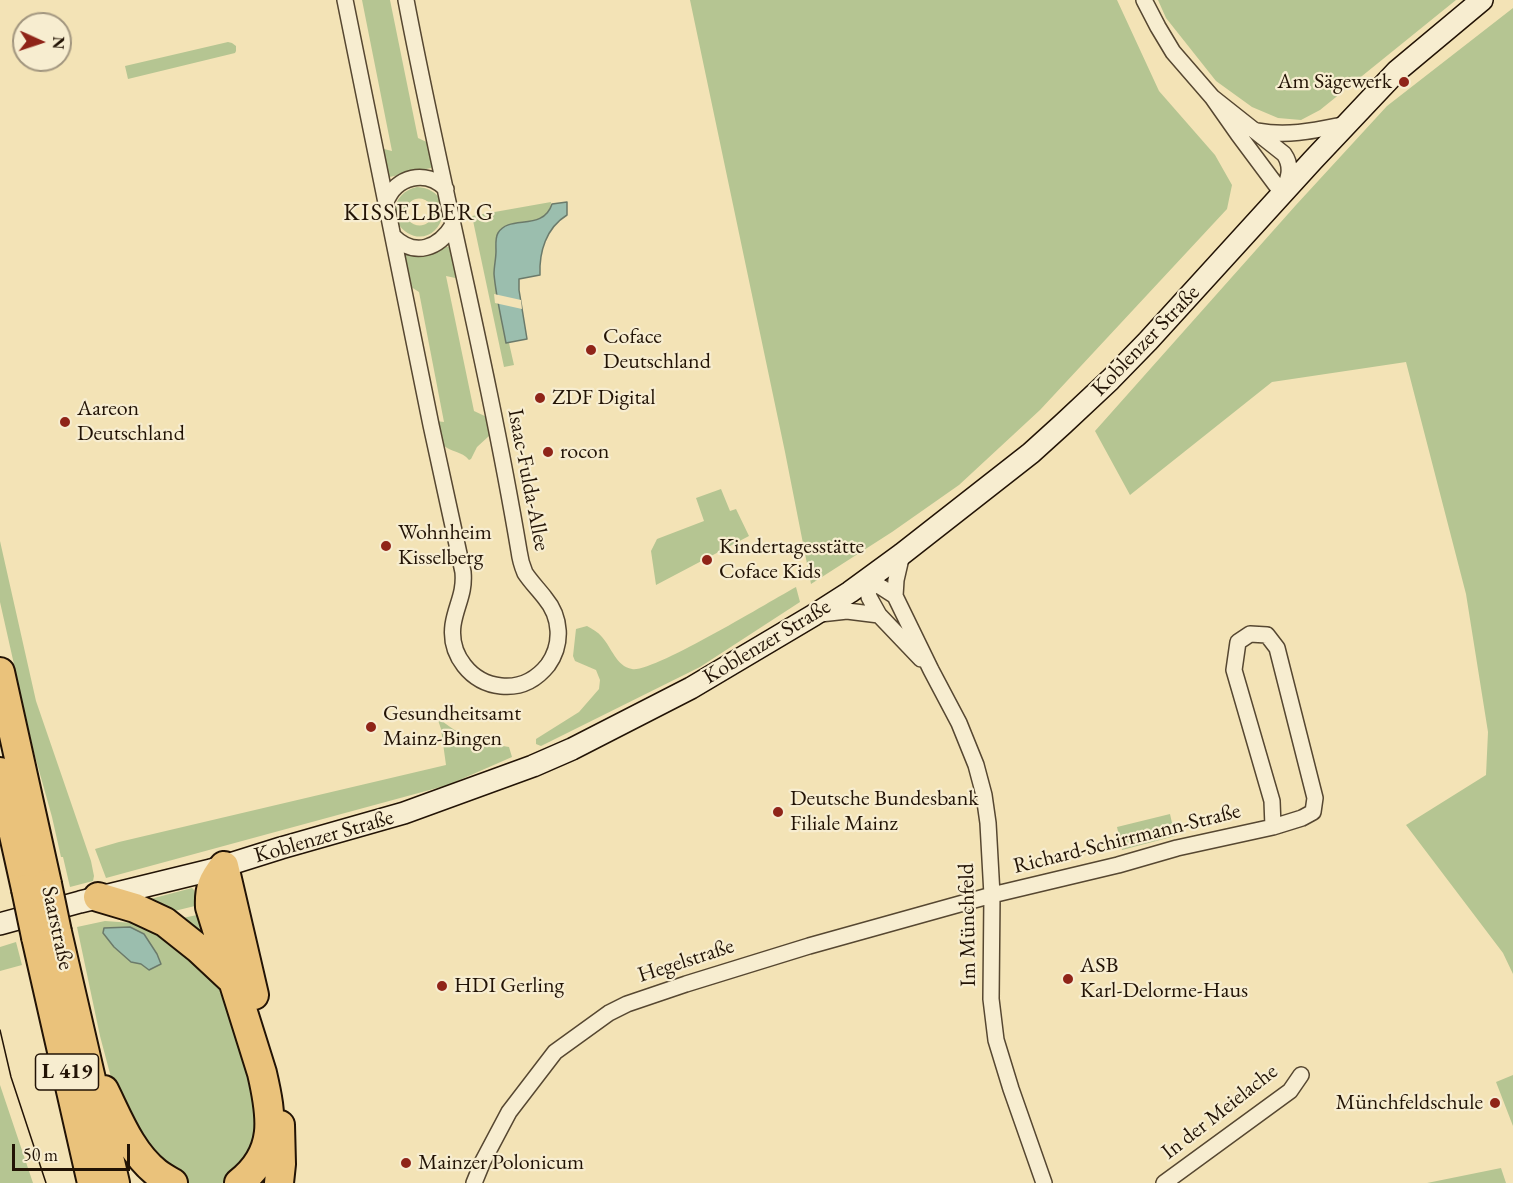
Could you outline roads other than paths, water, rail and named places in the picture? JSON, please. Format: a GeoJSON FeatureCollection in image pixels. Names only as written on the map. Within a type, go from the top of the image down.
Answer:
{"type":"FeatureCollection","features":[{"type":"Feature","properties":{"kind":"highway","name":"Saarstraße"},"geometry":{"type":"LineString","coordinates":[[0,672],[92,1183]]}},
{"type":"Feature","properties":{"kind":"highway","name":"Saarstraße"},"geometry":{"type":"LineString","coordinates":[[0,772],[37,886]]}},
{"type":"Feature","properties":{"kind":"highway"},"geometry":{"type":"LineString","coordinates":[[225,866],[215,877],[211,886],[210,907],[262,1073],[269,1115],[266,1151],[250,1175],[239,1183]]}},
{"type":"Feature","properties":{"kind":"highway"},"geometry":{"type":"LineString","coordinates":[[225,866],[276,1090],[280,1124],[279,1183]]}},
{"type":"Feature","properties":{"kind":"highway"},"geometry":{"type":"LineString","coordinates":[[98,897],[135,908],[165,922],[199,949],[232,980]]}},
{"type":"Feature","properties":{"kind":"highway","name":"Saarstraße"},"geometry":{"type":"LineString","coordinates":[[47,934],[83,1045],[115,1183]]}},
{"type":"Feature","properties":{"kind":"highway"},"geometry":{"type":"LineString","coordinates":[[83,1045],[135,1148],[146,1163],[173,1183]]}},
{"type":"Feature","properties":{"kind":"main road","name":"Koblenzer Straße"},"geometry":{"type":"LineString","coordinates":[[0,924],[225,866],[292,844],[404,813],[533,766],[572,749],[691,688],[814,615],[902,554],[1031,453],[1148,341],[1282,193],[1398,71],[1482,0]]}},
{"type":"Feature","properties":{"kind":"street","name":"Isaac-Fulda-Allee"},"geometry":{"type":"LineString","coordinates":[[345,0],[463,572],[463,592],[454,622],[453,641],[468,671],[479,679],[511,687],[531,680],[551,660],[558,641],[558,624],[550,604],[531,582],[520,560],[512,507],[406,0]]}},
{"type":"Feature","properties":{"kind":"street"},"geometry":{"type":"LineString","coordinates":[[1144,0],[1173,52],[1212,97],[1282,193]]}},
{"type":"Feature","properties":{"kind":"street"},"geometry":{"type":"LineString","coordinates":[[1212,97],[1287,158],[1290,174],[1282,193]]}},
{"type":"Feature","properties":{"kind":"street"},"geometry":{"type":"LineString","coordinates":[[1256,131],[1296,133],[1347,124]]}},
{"type":"Feature","properties":{"kind":"street"},"geometry":{"type":"LineString","coordinates":[[386,202],[394,187],[410,178],[427,178],[446,189]]}},
{"type":"Feature","properties":{"kind":"street"},"geometry":{"type":"LineString","coordinates":[[393,236],[408,246],[426,247],[442,239],[453,225]]}},
{"type":"Feature","properties":{"kind":"street"},"geometry":{"type":"LineString","coordinates":[[895,596],[902,554]]}},
{"type":"Feature","properties":{"kind":"street"},"geometry":{"type":"LineString","coordinates":[[866,580],[881,586],[895,596]]}},
{"type":"Feature","properties":{"kind":"street","name":"Im Münchfeld"},"geometry":{"type":"LineString","coordinates":[[866,580],[871,601],[879,615],[931,670]]}},
{"type":"Feature","properties":{"kind":"street","name":"Im Münchfeld"},"geometry":{"type":"LineString","coordinates":[[895,596],[959,723],[976,765],[986,806],[992,895],[991,999],[996,1040],[1044,1183]]}},
{"type":"Feature","properties":{"kind":"street"},"geometry":{"type":"LineString","coordinates":[[814,615],[847,611],[879,615]]}},
{"type":"Feature","properties":{"kind":"street","name":"Richard-Schirrmann-Straße"},"geometry":{"type":"LineString","coordinates":[[992,895],[1273,826],[1302,818],[1312,812],[1315,798],[1277,648],[1268,635],[1250,634],[1238,642],[1234,670],[1272,801],[1273,826]]}},
{"type":"Feature","properties":{"kind":"street","name":"Hegelstraße"},"geometry":{"type":"LineString","coordinates":[[474,1183],[509,1112],[543,1067],[555,1052],[609,1013],[627,1004],[779,954],[992,895]]}},
{"type":"Feature","properties":{"kind":"street","name":"In der Meielache"},"geometry":{"type":"LineString","coordinates":[[1164,1183],[1290,1091],[1300,1075]]}},
{"type":"Feature","properties":{"kind":"tram line"},"geometry":{"type":"LineString","coordinates":[[0,1030],[11,1077],[46,1183]]}},
{"type":"Feature","properties":{"kind":"place","name":"Am Sägewerk"},"geometry":{"type":"Point","coordinates":[1404,82]}},
{"type":"Feature","properties":{"kind":"place","name":"Coface Deutschland"},"geometry":{"type":"Point","coordinates":[591,350]}},
{"type":"Feature","properties":{"kind":"place","name":"ZDF Digital"},"geometry":{"type":"Point","coordinates":[540,398]}},
{"type":"Feature","properties":{"kind":"place","name":"Aareon Deutschland"},"geometry":{"type":"Point","coordinates":[65,422]}},
{"type":"Feature","properties":{"kind":"place","name":"rocon"},"geometry":{"type":"Point","coordinates":[548,452]}},
{"type":"Feature","properties":{"kind":"place","name":"Wohnheim Kisselberg"},"geometry":{"type":"Point","coordinates":[386,546]}},
{"type":"Feature","properties":{"kind":"place","name":"Kindertagesstätte Coface Kids"},"geometry":{"type":"Point","coordinates":[707,560]}},
{"type":"Feature","properties":{"kind":"place","name":"Gesundheitsamt Mainz-Bingen"},"geometry":{"type":"Point","coordinates":[371,727]}},
{"type":"Feature","properties":{"kind":"place","name":"Deutsche Bundesbank Filiale Mainz"},"geometry":{"type":"Point","coordinates":[778,812]}},
{"type":"Feature","properties":{"kind":"place","name":"ASB Karl-Delorme-Haus"},"geometry":{"type":"Point","coordinates":[1068,979]}},
{"type":"Feature","properties":{"kind":"place","name":"HDI Gerling"},"geometry":{"type":"Point","coordinates":[442,986]}},
{"type":"Feature","properties":{"kind":"place","name":"Münchfeldschule"},"geometry":{"type":"Point","coordinates":[1495,1103]}},
{"type":"Feature","properties":{"kind":"place","name":"Mainzer Polonicum"},"geometry":{"type":"Point","coordinates":[406,1163]}},
{"type":"Feature","properties":{"kind":"district","name":"KISSELBERG"},"geometry":{"type":"Point","coordinates":[419,213]}}]}
